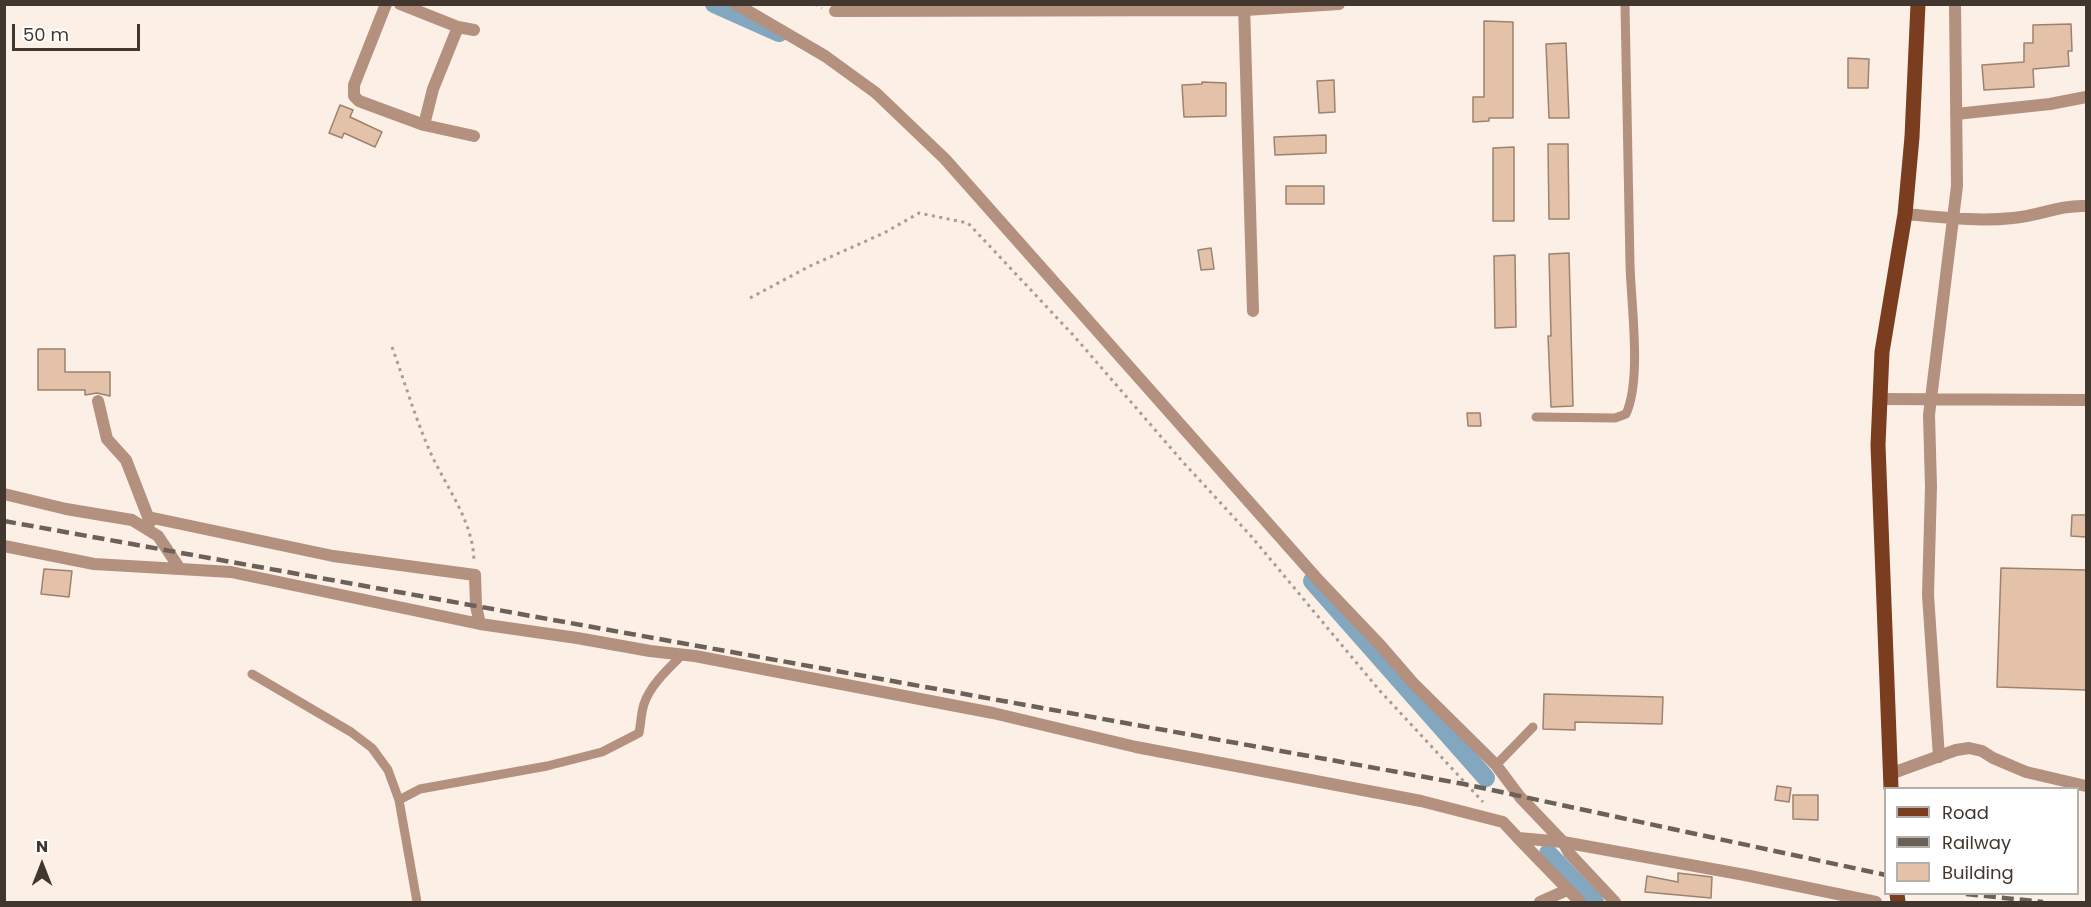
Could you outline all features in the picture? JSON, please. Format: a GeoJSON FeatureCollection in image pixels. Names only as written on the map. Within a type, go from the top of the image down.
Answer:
{"type":"FeatureCollection","features":[{"type":"Feature","properties":{"kind":"main road"},"geometry":{"type":"LineString","coordinates":[[1891,781],[1878,444],[1882,352],[1905,214],[1912,137],[1918,4]]}},
{"type":"Feature","properties":{"kind":"street"},"geometry":{"type":"LineString","coordinates":[[386,4],[354,86],[354,96],[359,102],[424,125],[474,136]]}},
{"type":"Feature","properties":{"kind":"street"},"geometry":{"type":"LineString","coordinates":[[400,4],[458,27],[474,30]]}},
{"type":"Feature","properties":{"kind":"street"},"geometry":{"type":"LineString","coordinates":[[736,4],[825,56],[876,93],[945,159],[1320,582],[1421,691],[1496,765],[1520,797],[1563,842],[1569,852],[1615,903]]}},
{"type":"Feature","properties":{"kind":"street"},"geometry":{"type":"LineString","coordinates":[[836,11],[1339,4]]}},
{"type":"Feature","properties":{"kind":"street"},"geometry":{"type":"LineString","coordinates":[[1939,757],[1928,595],[1931,487],[1929,415],[1958,186],[1954,4]]}},
{"type":"Feature","properties":{"kind":"street"},"geometry":{"type":"LineString","coordinates":[[1244,7],[1253,311]]}},
{"type":"Feature","properties":{"kind":"street"},"geometry":{"type":"LineString","coordinates":[[424,125],[433,89],[458,27]]}},
{"type":"Feature","properties":{"kind":"street"},"geometry":{"type":"LineString","coordinates":[[1956,114],[2050,104],[2086,97]]}},
{"type":"Feature","properties":{"kind":"street"},"geometry":{"type":"LineString","coordinates":[[1905,214],[2012,219],[2054,208],[2086,206]]}},
{"type":"Feature","properties":{"kind":"street"},"geometry":{"type":"LineString","coordinates":[[1880,399],[2086,400]]}},
{"type":"Feature","properties":{"kind":"street"},"geometry":{"type":"LineString","coordinates":[[98,401],[107,439],[126,460],[147,517],[180,569]]}},
{"type":"Feature","properties":{"kind":"street"},"geometry":{"type":"LineString","coordinates":[[4,494],[66,509],[132,520],[158,536]]}},
{"type":"Feature","properties":{"kind":"street"},"geometry":{"type":"LineString","coordinates":[[147,517],[333,556],[475,575],[476,606],[480,624]]}},
{"type":"Feature","properties":{"kind":"street"},"geometry":{"type":"LineString","coordinates":[[4,546],[94,564],[231,572],[480,624],[682,654],[993,713],[1136,747],[1421,801],[1503,822],[1580,903]]}},
{"type":"Feature","properties":{"kind":"street"},"geometry":{"type":"LineString","coordinates":[[1891,781],[1939,757],[1956,750],[1969,748],[1982,751],[2026,772],[2086,786]]}},
{"type":"Feature","properties":{"kind":"street"},"geometry":{"type":"LineString","coordinates":[[1518,838],[1563,842],[1745,875],[1876,903]]}},
{"type":"Feature","properties":{"kind":"street"},"geometry":{"type":"LineString","coordinates":[[1540,903],[1567,890]]}},
{"type":"Feature","properties":{"kind":"lane"},"geometry":{"type":"LineString","coordinates":[[1536,417],[1615,418],[1626,414],[1631,401],[1634,377],[1625,4]]}},
{"type":"Feature","properties":{"kind":"lane"},"geometry":{"type":"LineString","coordinates":[[399,800],[420,789],[547,766],[602,752],[630,738],[639,733],[647,696],[682,654]]}},
{"type":"Feature","properties":{"kind":"lane"},"geometry":{"type":"LineString","coordinates":[[252,674],[351,732],[372,748],[388,770],[399,800],[417,903]]}},
{"type":"Feature","properties":{"kind":"lane"},"geometry":{"type":"LineString","coordinates":[[1496,765],[1533,727]]}},
{"type":"Feature","properties":{"kind":"path"},"geometry":{"type":"LineString","coordinates":[[750,298],[810,266],[884,233],[919,213],[968,223],[1074,336],[1182,461],[1251,536],[1380,691],[1464,784],[1503,822]]}},
{"type":"Feature","properties":{"kind":"path"},"geometry":{"type":"LineString","coordinates":[[392,347],[428,447],[471,535],[474,544],[475,575]]}},
{"type":"Feature","properties":{"kind":"building"},"geometry":{"type":"Polygon","coordinates":[[[1484,21],[1513,22],[1513,118],[1489,118],[1489,121],[1473,122],[1473,97],[1484,97],[1484,21]]]}},
{"type":"Feature","properties":{"kind":"building"},"geometry":{"type":"Polygon","coordinates":[[[2071,24],[2072,51],[2068,51],[2069,66],[2033,69],[2034,87],[1984,90],[1982,65],[2024,62],[2024,43],[2033,43],[2033,25],[2071,24]]]}},
{"type":"Feature","properties":{"kind":"building"},"geometry":{"type":"Polygon","coordinates":[[[1566,43],[1569,118],[1549,118],[1546,44],[1566,43]]]}},
{"type":"Feature","properties":{"kind":"building"},"geometry":{"type":"Polygon","coordinates":[[[1848,58],[1869,59],[1868,88],[1848,88],[1848,58]]]}},
{"type":"Feature","properties":{"kind":"building"},"geometry":{"type":"Polygon","coordinates":[[[1334,80],[1335,112],[1319,113],[1317,81],[1334,80]]]}},
{"type":"Feature","properties":{"kind":"building"},"geometry":{"type":"Polygon","coordinates":[[[1202,82],[1226,83],[1226,116],[1184,117],[1182,85],[1202,84],[1202,82]]]}},
{"type":"Feature","properties":{"kind":"building"},"geometry":{"type":"Polygon","coordinates":[[[340,105],[353,110],[350,117],[382,132],[375,147],[344,133],[342,138],[329,133],[340,105]]]}},
{"type":"Feature","properties":{"kind":"building"},"geometry":{"type":"Polygon","coordinates":[[[1326,135],[1326,153],[1275,155],[1274,137],[1326,135]]]}},
{"type":"Feature","properties":{"kind":"building"},"geometry":{"type":"Polygon","coordinates":[[[1548,144],[1568,144],[1569,219],[1549,219],[1548,144]]]}},
{"type":"Feature","properties":{"kind":"building"},"geometry":{"type":"Polygon","coordinates":[[[1514,147],[1514,221],[1493,221],[1493,148],[1514,147]]]}},
{"type":"Feature","properties":{"kind":"building"},"geometry":{"type":"Polygon","coordinates":[[[1286,186],[1324,186],[1324,204],[1286,204],[1286,186]]]}},
{"type":"Feature","properties":{"kind":"building"},"geometry":{"type":"Polygon","coordinates":[[[1211,248],[1214,269],[1201,270],[1198,250],[1211,248]]]}},
{"type":"Feature","properties":{"kind":"building"},"geometry":{"type":"Polygon","coordinates":[[[1569,253],[1573,406],[1551,407],[1548,336],[1551,336],[1549,254],[1569,253]]]}},
{"type":"Feature","properties":{"kind":"building"},"geometry":{"type":"Polygon","coordinates":[[[1515,255],[1516,327],[1495,328],[1494,256],[1515,255]]]}},
{"type":"Feature","properties":{"kind":"building"},"geometry":{"type":"Polygon","coordinates":[[[38,349],[65,349],[65,372],[110,372],[110,396],[97,393],[85,395],[85,390],[38,390],[38,349]]]}},
{"type":"Feature","properties":{"kind":"building"},"geometry":{"type":"Polygon","coordinates":[[[1467,413],[1480,413],[1481,426],[1468,426],[1467,413]]]}},
{"type":"Feature","properties":{"kind":"building"},"geometry":{"type":"Polygon","coordinates":[[[2072,515],[2086,515],[2086,537],[2071,536],[2072,515]]]}},
{"type":"Feature","properties":{"kind":"building"},"geometry":{"type":"Polygon","coordinates":[[[2001,568],[2086,570],[2086,690],[1997,687],[2001,568]]]}},
{"type":"Feature","properties":{"kind":"building"},"geometry":{"type":"Polygon","coordinates":[[[44,569],[72,571],[69,597],[41,594],[44,569]]]}},
{"type":"Feature","properties":{"kind":"building"},"geometry":{"type":"Polygon","coordinates":[[[1544,694],[1663,697],[1662,724],[1575,722],[1575,730],[1543,729],[1544,694]]]}},
{"type":"Feature","properties":{"kind":"building"},"geometry":{"type":"Polygon","coordinates":[[[1777,786],[1791,788],[1789,802],[1775,800],[1777,786]]]}},
{"type":"Feature","properties":{"kind":"building"},"geometry":{"type":"Polygon","coordinates":[[[1793,795],[1818,795],[1818,820],[1793,819],[1793,795]]]}},
{"type":"Feature","properties":{"kind":"building"},"geometry":{"type":"Polygon","coordinates":[[[1678,873],[1712,877],[1711,898],[1645,892],[1647,876],[1678,882],[1678,873]]]}},
{"type":"Feature","properties":{"kind":"waterway"},"geometry":{"type":"LineString","coordinates":[[714,4],[779,33]]}},
{"type":"Feature","properties":{"kind":"waterway"},"geometry":{"type":"LineString","coordinates":[[1312,581],[1486,778]]}},
{"type":"Feature","properties":{"kind":"waterway"},"geometry":{"type":"LineString","coordinates":[[1548,853],[1595,902]]}},
{"type":"Feature","properties":{"kind":"railway"},"geometry":{"type":"LineString","coordinates":[[4,521],[1464,784],[1884,875]]}},
{"type":"Feature","properties":{"kind":"railway"},"geometry":{"type":"LineString","coordinates":[[1976,895],[2043,902]]}}]}
